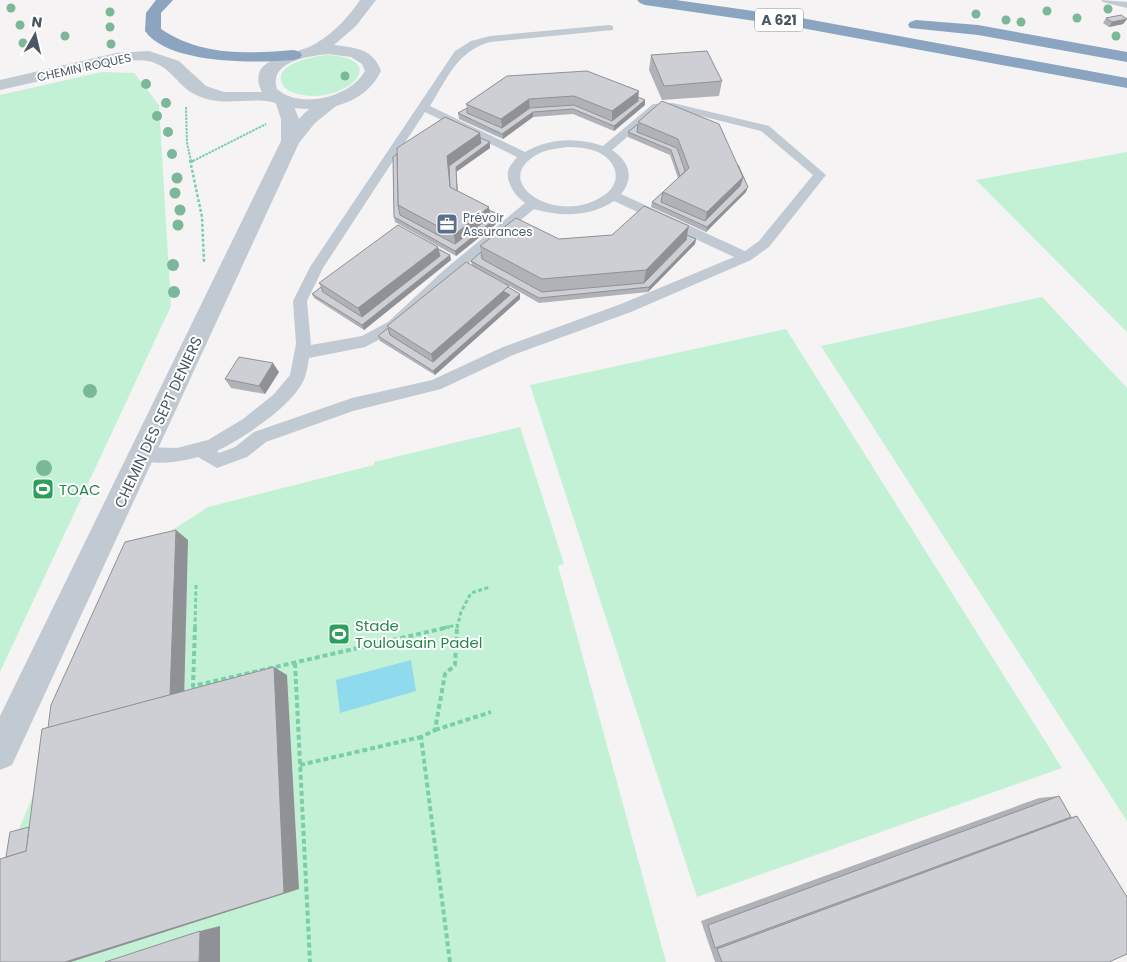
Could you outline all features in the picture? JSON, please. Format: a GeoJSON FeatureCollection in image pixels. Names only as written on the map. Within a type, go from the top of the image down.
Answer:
{"type":"FeatureCollection","features":[{"type":"Feature","properties":{"kind":"highway"},"geometry":{"type":"LineString","coordinates":[[165,0],[157,6],[151,18],[153,31],[164,40],[186,48],[226,56],[261,58],[294,55]]}},
{"type":"Feature","properties":{"kind":"highway","name":"A 621"},"geometry":{"type":"LineString","coordinates":[[645,0],[796,22],[1127,83]]}},
{"type":"Feature","properties":{"kind":"highway"},"geometry":{"type":"LineString","coordinates":[[898,21],[1127,67]]}},
{"type":"Feature","properties":{"kind":"highway"},"geometry":{"type":"LineString","coordinates":[[916,25],[978,30],[1127,57]]}},
{"type":"Feature","properties":{"kind":"highway"},"geometry":{"type":"LineString","coordinates":[[912,42],[993,62],[1127,90]]}},
{"type":"Feature","properties":{"kind":"street"},"geometry":{"type":"LineString","coordinates":[[316,50],[339,34],[355,19],[368,0]]}},
{"type":"Feature","properties":{"kind":"street"},"geometry":{"type":"LineString","coordinates":[[203,91],[222,97],[280,99],[315,104],[332,102],[358,91],[370,80],[373,73],[372,66],[360,55],[356,45],[355,19]]}},
{"type":"Feature","properties":{"kind":"street"},"geometry":{"type":"LineString","coordinates":[[203,91],[231,90],[248,85],[267,76],[277,64],[294,55],[316,50],[340,49],[360,55]]}},
{"type":"Feature","properties":{"kind":"street","name":"CHEMIN ROQUES"},"geometry":{"type":"LineString","coordinates":[[0,85],[116,58],[141,55],[162,59],[173,65],[203,91]]}},
{"type":"Feature","properties":{"kind":"street"},"geometry":{"type":"LineString","coordinates":[[267,76],[266,84],[269,91],[280,99],[290,119],[290,142]]}},
{"type":"Feature","properties":{"kind":"street","name":"CHEMIN DES SEPT DENIERS"},"geometry":{"type":"LineString","coordinates":[[0,753],[290,142],[309,119],[332,102]]}},
{"type":"Feature","properties":{"kind":"lane"},"geometry":{"type":"LineString","coordinates":[[1106,0],[1127,6]]}},
{"type":"Feature","properties":{"kind":"lane"},"geometry":{"type":"LineString","coordinates":[[142,454],[177,455],[212,446],[232,436],[280,398],[297,377],[304,344],[300,301],[317,267],[459,53],[474,42],[609,28]]}},
{"type":"Feature","properties":{"kind":"lane"},"geometry":{"type":"LineString","coordinates":[[201,449],[217,461],[241,452],[260,437],[352,405],[436,385],[508,351],[626,308],[746,256],[764,244],[820,175],[765,128],[673,106],[657,106],[604,151]]}},
{"type":"Feature","properties":{"kind":"lane"},"geometry":{"type":"LineString","coordinates":[[423,107],[524,156]]}},
{"type":"Feature","properties":{"kind":"lane"},"geometry":{"type":"LineString","coordinates":[[568,142],[584,144],[604,151],[620,164],[623,175],[622,186],[614,196],[600,204],[582,210],[562,211],[543,207],[527,200],[516,189],[512,178],[515,166],[524,156],[536,148],[568,142]]}},
{"type":"Feature","properties":{"kind":"lane"},"geometry":{"type":"LineString","coordinates":[[614,196],[746,256]]}},
{"type":"Feature","properties":{"kind":"lane"},"geometry":{"type":"LineString","coordinates":[[302,353],[365,341],[393,326],[449,273],[534,203]]}},
{"type":"Feature","properties":{"kind":"path"},"geometry":{"type":"LineString","coordinates":[[203,91],[186,105],[187,143],[202,217],[206,280],[225,281]]}},
{"type":"Feature","properties":{"kind":"path"},"geometry":{"type":"LineString","coordinates":[[191,162],[273,121]]}},
{"type":"Feature","properties":{"kind":"path"},"geometry":{"type":"LineString","coordinates":[[196,586],[193,686],[456,625]]}},
{"type":"Feature","properties":{"kind":"path"},"geometry":{"type":"LineString","coordinates":[[436,730],[445,674],[455,665],[456,625],[460,611],[471,593],[490,587]]}},
{"type":"Feature","properties":{"kind":"path"},"geometry":{"type":"LineString","coordinates":[[295,663],[310,962]]}},
{"type":"Feature","properties":{"kind":"path"},"geometry":{"type":"LineString","coordinates":[[300,765],[421,737],[436,730],[491,712]]}},
{"type":"Feature","properties":{"kind":"path"},"geometry":{"type":"LineString","coordinates":[[421,737],[450,962]]}},
{"type":"Feature","properties":{"kind":"green space"},"geometry":{"type":"Polygon","coordinates":[[[327,55],[347,58],[357,64],[360,72],[356,80],[334,93],[319,96],[297,94],[289,91],[283,85],[281,78],[283,72],[288,67],[305,59],[327,55]]]}},
{"type":"Feature","properties":{"kind":"green space","name":"TOAC"},"geometry":{"type":"Polygon","coordinates":[[[102,72],[134,73],[159,105],[171,306],[0,672],[0,95],[102,72]]]}},
{"type":"Feature","properties":{"kind":"green space"},"geometry":{"type":"Polygon","coordinates":[[[1127,152],[1127,332],[976,180],[1127,152]]]}},
{"type":"Feature","properties":{"kind":"green space"},"geometry":{"type":"Polygon","coordinates":[[[1042,297],[1127,388],[1127,821],[821,346],[1042,297]]]}},
{"type":"Feature","properties":{"kind":"green space"},"geometry":{"type":"Polygon","coordinates":[[[786,329],[1062,768],[697,897],[530,385],[786,329]]]}},
{"type":"Feature","properties":{"kind":"green space","name":"Stade Toulousain Padel"},"geometry":{"type":"Polygon","coordinates":[[[520,427],[564,564],[558,566],[666,962],[0,962],[18,832],[131,557],[208,507],[374,465],[374,462],[520,427]]]}},
{"type":"Feature","properties":{"kind":"water"},"geometry":{"type":"Polygon","coordinates":[[[411,660],[416,691],[340,713],[336,680],[411,660]]]}},
{"type":"Feature","properties":{"kind":"building"},"geometry":{"type":"Polygon","coordinates":[[[1121,15],[1127,19],[1112,22],[1106,18],[1121,15]]]}},
{"type":"Feature","properties":{"kind":"building"},"geometry":{"type":"Polygon","coordinates":[[[707,51],[722,81],[664,86],[651,55],[707,51]]]}},
{"type":"Feature","properties":{"kind":"building"},"geometry":{"type":"Polygon","coordinates":[[[587,71],[639,91],[612,111],[574,96],[529,99],[501,119],[466,104],[507,76],[587,71]]]}},
{"type":"Feature","properties":{"kind":"building"},"geometry":{"type":"Polygon","coordinates":[[[638,97],[645,100],[614,126],[573,109],[533,112],[502,134],[458,113],[467,108],[467,113],[502,128],[530,108],[574,105],[612,121],[638,101],[638,97]]]}},
{"type":"Feature","properties":{"kind":"building"},"geometry":{"type":"Polygon","coordinates":[[[662,101],[719,124],[743,177],[707,212],[663,192],[689,168],[678,139],[638,122],[662,101]]]}},
{"type":"Feature","properties":{"kind":"building"},"geometry":{"type":"Polygon","coordinates":[[[445,117],[480,133],[447,156],[450,187],[489,207],[454,235],[398,205],[397,148],[445,117]]]}},
{"type":"Feature","properties":{"kind":"building"},"geometry":{"type":"Polygon","coordinates":[[[638,124],[637,132],[677,148],[685,171],[680,176],[671,150],[628,132],[638,124]]]}},
{"type":"Feature","properties":{"kind":"building"},"geometry":{"type":"Polygon","coordinates":[[[480,138],[490,142],[456,167],[457,191],[450,187],[449,166],[481,143],[480,138]]]}},
{"type":"Feature","properties":{"kind":"building"},"geometry":{"type":"Polygon","coordinates":[[[397,154],[398,205],[400,215],[455,244],[490,217],[489,210],[500,215],[455,251],[394,217],[393,157],[397,154]]]}},
{"type":"Feature","properties":{"kind":"building"},"geometry":{"type":"Polygon","coordinates":[[[738,165],[748,187],[707,227],[652,202],[663,192],[661,202],[705,221],[740,186],[743,177],[738,165]]]}},
{"type":"Feature","properties":{"kind":"building"},"geometry":{"type":"Polygon","coordinates":[[[644,206],[689,226],[646,270],[542,279],[480,246],[516,218],[559,239],[612,235],[644,206]]]}},
{"type":"Feature","properties":{"kind":"building"},"geometry":{"type":"Polygon","coordinates":[[[398,225],[438,247],[358,308],[319,283],[398,225]]]}},
{"type":"Feature","properties":{"kind":"building"},"geometry":{"type":"Polygon","coordinates":[[[687,235],[696,239],[649,287],[539,298],[471,261],[481,252],[482,259],[542,292],[644,283],[686,240],[687,235]]]}},
{"type":"Feature","properties":{"kind":"building"},"geometry":{"type":"Polygon","coordinates":[[[438,249],[450,255],[362,325],[312,294],[321,287],[323,292],[362,317],[440,256],[438,249]]]}},
{"type":"Feature","properties":{"kind":"building"},"geometry":{"type":"Polygon","coordinates":[[[466,262],[509,286],[431,354],[387,326],[466,262]]]}},
{"type":"Feature","properties":{"kind":"building"},"geometry":{"type":"Polygon","coordinates":[[[508,287],[520,294],[433,371],[378,336],[388,328],[390,335],[433,362],[510,295],[503,291],[508,287]]]}},
{"type":"Feature","properties":{"kind":"building"},"geometry":{"type":"Polygon","coordinates":[[[239,357],[273,363],[259,386],[225,379],[239,357]]]}},
{"type":"Feature","properties":{"kind":"building"},"geometry":{"type":"Polygon","coordinates":[[[176,530],[170,695],[48,728],[51,705],[125,542],[176,530]]]}},
{"type":"Feature","properties":{"kind":"building"},"geometry":{"type":"Polygon","coordinates":[[[274,667],[284,893],[65,962],[0,962],[0,859],[26,851],[42,729],[274,667]]]}},
{"type":"Feature","properties":{"kind":"building"},"geometry":{"type":"Polygon","coordinates":[[[1059,796],[1071,817],[715,948],[708,925],[1059,796]]]}},
{"type":"Feature","properties":{"kind":"building"},"geometry":{"type":"Polygon","coordinates":[[[1077,816],[1127,897],[1127,954],[1109,962],[722,962],[717,949],[1077,816]]]}},
{"type":"Feature","properties":{"kind":"building"},"geometry":{"type":"Polygon","coordinates":[[[29,827],[26,851],[6,857],[10,832],[29,827]]]}},
{"type":"Feature","properties":{"kind":"building"},"geometry":{"type":"Polygon","coordinates":[[[200,931],[199,962],[105,962],[200,931]]]}},
{"type":"Feature","properties":{"kind":"place","name":"Prévoir Assurances"},"geometry":{"type":"Point","coordinates":[447,224]}},
{"type":"Feature","properties":{"kind":"place","name":"TOAC"},"geometry":{"type":"Point","coordinates":[43,489]}},
{"type":"Feature","properties":{"kind":"place","name":"Stade Toulousain Padel"},"geometry":{"type":"Point","coordinates":[339,634]}}]}
